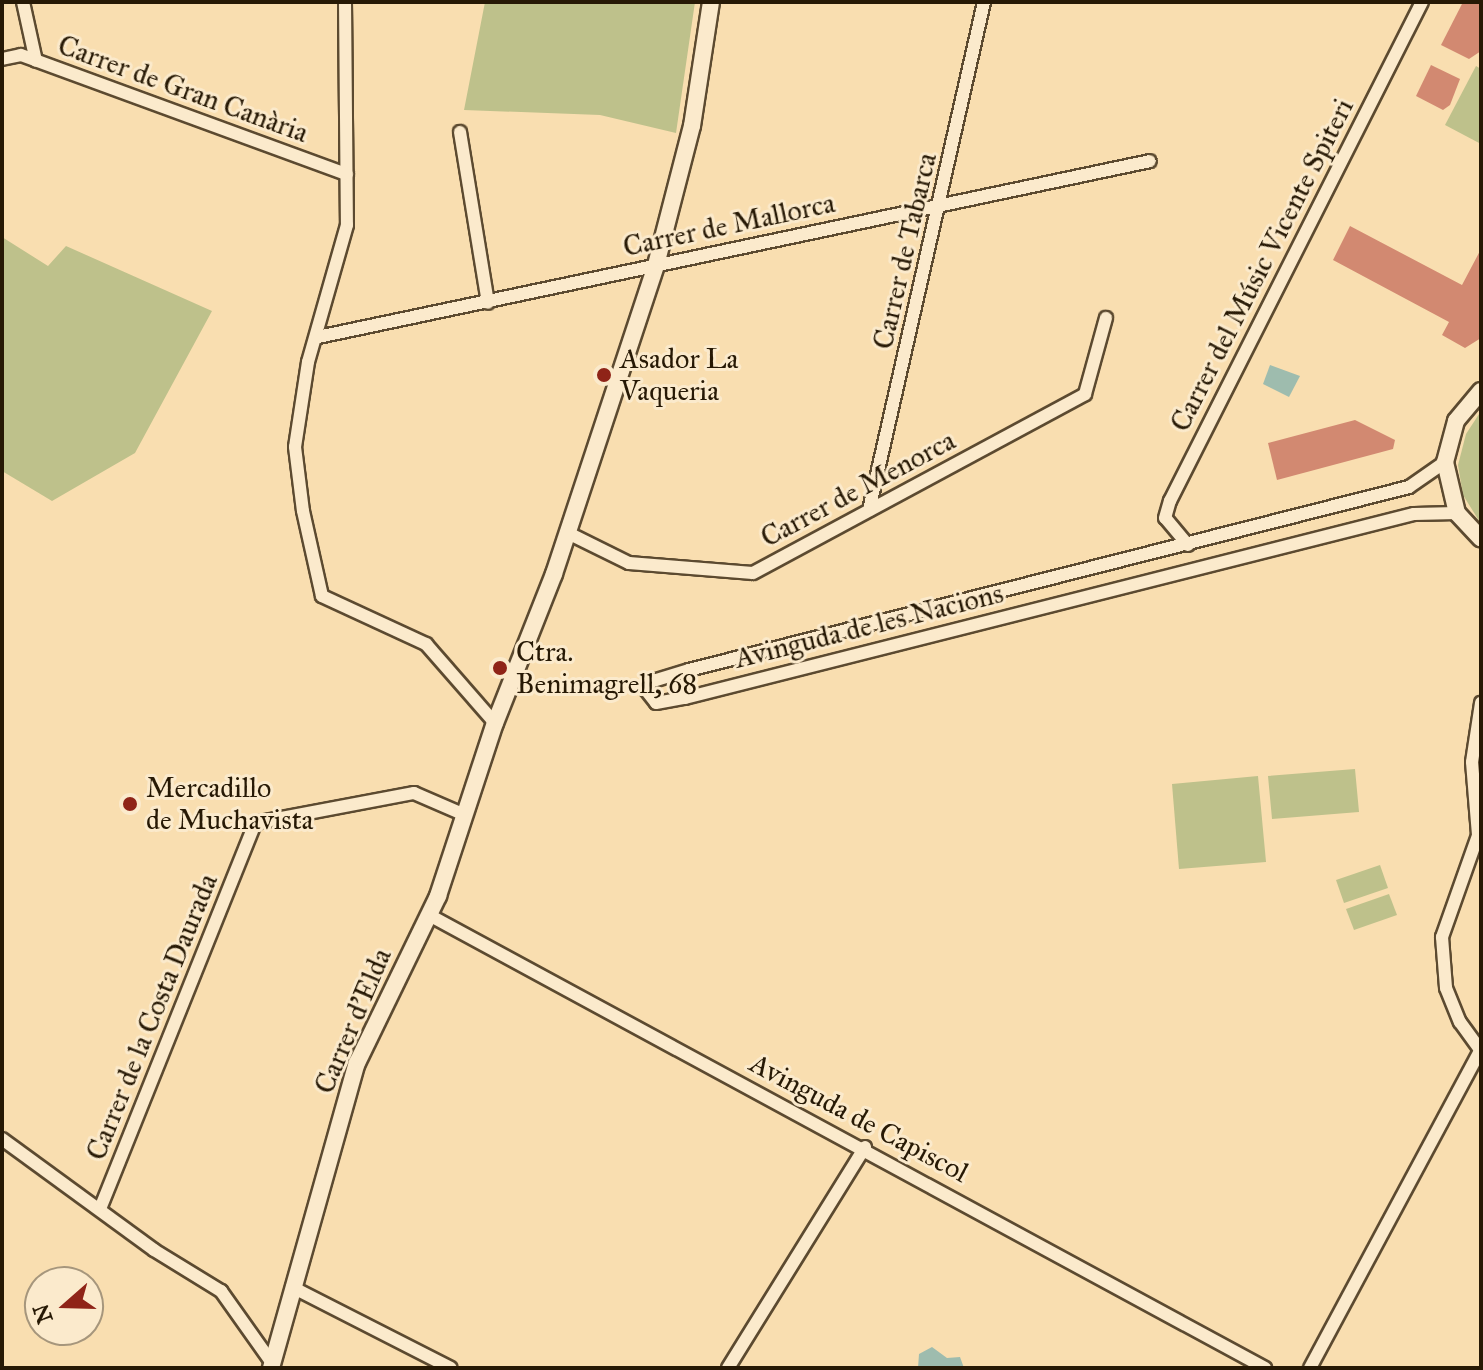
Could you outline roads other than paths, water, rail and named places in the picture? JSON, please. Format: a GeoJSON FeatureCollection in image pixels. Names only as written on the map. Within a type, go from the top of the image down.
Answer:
{"type":"FeatureCollection","features":[{"type":"Feature","properties":{"kind":"street"},"geometry":{"type":"LineString","coordinates":[[23,2],[36,61]]}},
{"type":"Feature","properties":{"kind":"street"},"geometry":{"type":"LineString","coordinates":[[345,2],[347,225],[318,337],[308,362],[295,447],[322,596],[426,644],[495,723]]}},
{"type":"Feature","properties":{"kind":"street","name":"Carrer d'Elda"},"geometry":{"type":"LineString","coordinates":[[272,1366],[357,1063],[429,915],[503,701],[568,533],[656,265],[692,126],[711,2]]}},
{"type":"Feature","properties":{"kind":"street","name":"Carrer de Tabarca"},"geometry":{"type":"LineString","coordinates":[[869,510],[941,204],[984,2]]}},
{"type":"Feature","properties":{"kind":"street","name":"Carrer del Músic Vicente Spiteri"},"geometry":{"type":"LineString","coordinates":[[1188,545],[1165,518],[1170,501],[1422,2]]}},
{"type":"Feature","properties":{"kind":"street","name":"Carrer de Gran Canària"},"geometry":{"type":"LineString","coordinates":[[2,59],[21,55],[347,174]]}},
{"type":"Feature","properties":{"kind":"street"},"geometry":{"type":"LineString","coordinates":[[460,132],[488,303]]}},
{"type":"Feature","properties":{"kind":"street","name":"Carrer de Mallorca"},"geometry":{"type":"LineString","coordinates":[[318,337],[1150,161]]}},
{"type":"Feature","properties":{"kind":"street","name":"Carrer de Menorca"},"geometry":{"type":"LineString","coordinates":[[568,533],[629,563],[753,573],[1085,394],[1106,318]]}},
{"type":"Feature","properties":{"kind":"street"},"geometry":{"type":"LineString","coordinates":[[1481,391],[1456,421],[1445,462],[1457,513],[1481,539]]}},
{"type":"Feature","properties":{"kind":"street","name":"Avinguda de les Nacions"},"geometry":{"type":"LineString","coordinates":[[1445,462],[1409,487],[689,670],[650,682],[646,690],[656,703],[685,698],[1414,514],[1457,513]]}},
{"type":"Feature","properties":{"kind":"street"},"geometry":{"type":"LineString","coordinates":[[1310,1368],[1481,1051],[1460,1022],[1446,988],[1442,937],[1480,835],[1475,761],[1481,703]]}},
{"type":"Feature","properties":{"kind":"street","name":"Carrer de la Costa Daurada"},"geometry":{"type":"LineString","coordinates":[[100,1209],[255,823],[414,793],[465,815]]}},
{"type":"Feature","properties":{"kind":"street","name":"Avinguda de Capiscol"},"geometry":{"type":"LineString","coordinates":[[429,915],[865,1147],[1265,1368]]}},
{"type":"Feature","properties":{"kind":"street"},"geometry":{"type":"LineString","coordinates":[[2,1139],[154,1250],[221,1291],[272,1366]]}},
{"type":"Feature","properties":{"kind":"street"},"geometry":{"type":"LineString","coordinates":[[728,1368],[865,1147]]}},
{"type":"Feature","properties":{"kind":"street"},"geometry":{"type":"LineString","coordinates":[[292,1287],[451,1368]]}},
{"type":"Feature","properties":{"kind":"place","name":"Asador La Vaqueria"},"geometry":{"type":"Point","coordinates":[604,375]}},
{"type":"Feature","properties":{"kind":"place","name":"Ctra. Benimagrell, 68"},"geometry":{"type":"Point","coordinates":[500,668]}},
{"type":"Feature","properties":{"kind":"place","name":"Mercadillo de Muchavista"},"geometry":{"type":"Point","coordinates":[130,804]}}]}
